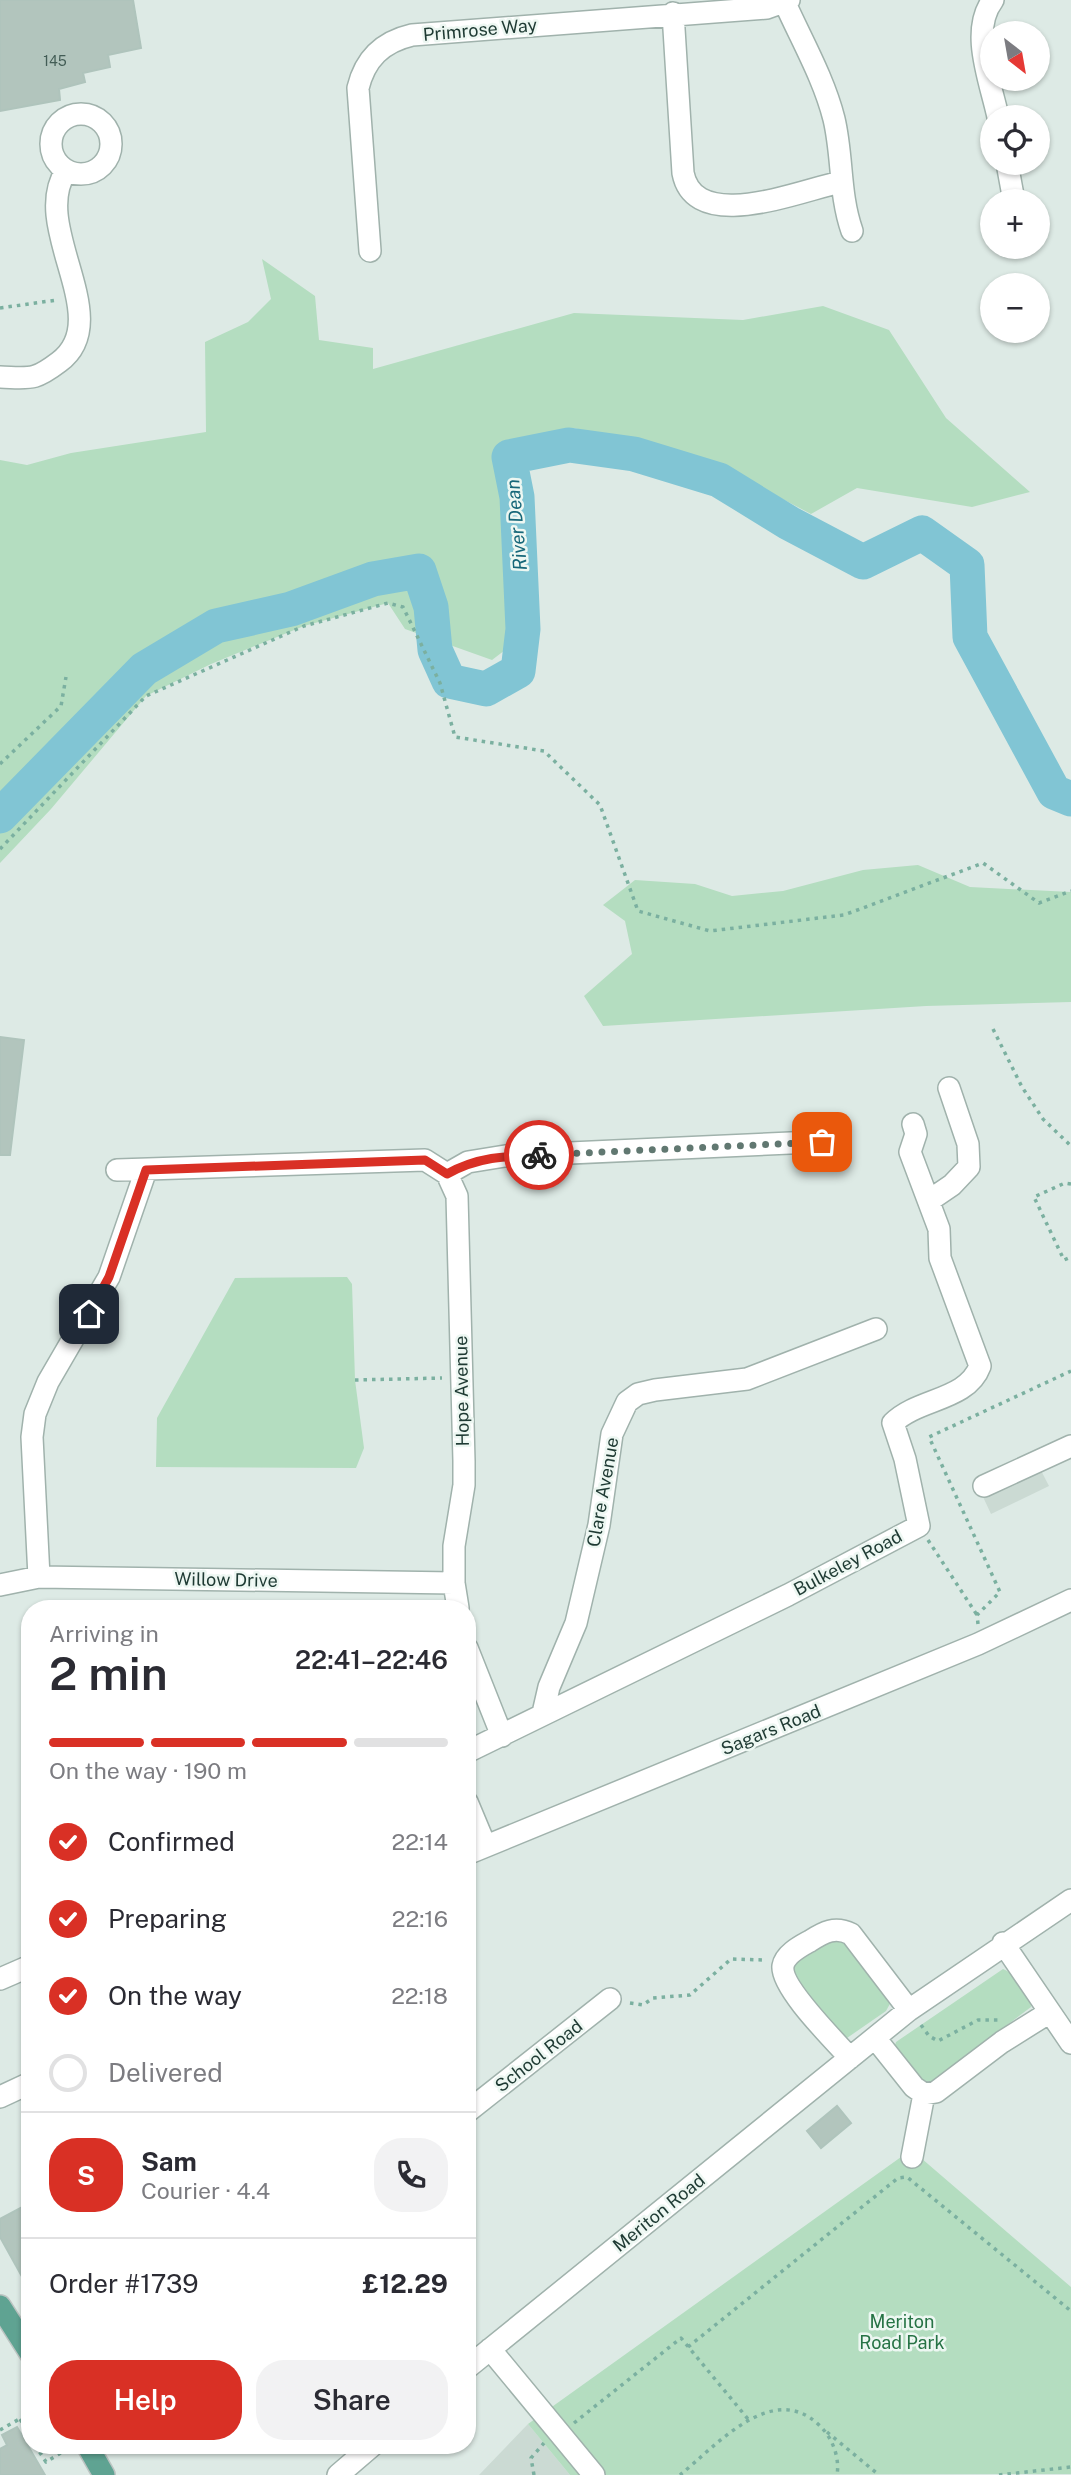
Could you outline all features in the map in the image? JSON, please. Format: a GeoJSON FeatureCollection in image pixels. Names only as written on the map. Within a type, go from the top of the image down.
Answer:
{"type":"FeatureCollection","features":[{"type":"Feature","properties":{"kind":"main road"},"geometry":{"type":"LineString","coordinates":[[0,2308],[21,2340]]}},
{"type":"Feature","properties":{"kind":"main road"},"geometry":{"type":"LineString","coordinates":[[91,2454],[104,2475]]}},
{"type":"Feature","properties":{"kind":"street"},"geometry":{"type":"LineString","coordinates":[[993,0],[985,15],[982,39],[996,105]]}},
{"type":"Feature","properties":{"kind":"street"},"geometry":{"type":"LineString","coordinates":[[787,1],[834,118],[842,162],[842,203],[852,231]]}},
{"type":"Feature","properties":{"kind":"street","name":"Primrose Way"},"geometry":{"type":"LineString","coordinates":[[370,251],[358,88],[366,64],[382,47],[412,35],[673,13],[767,8],[787,1]]}},
{"type":"Feature","properties":{"kind":"street"},"geometry":{"type":"LineString","coordinates":[[673,13],[683,173],[685,186],[694,196],[712,205],[737,204],[799,194],[841,182]]}},
{"type":"Feature","properties":{"kind":"street"},"geometry":{"type":"LineString","coordinates":[[0,377],[37,378],[63,359],[79,339],[80,317],[54,204],[57,184],[66,171]]}},
{"type":"Feature","properties":{"kind":"street"},"geometry":{"type":"LineString","coordinates":[[929,1200],[952,1185],[969,1167],[968,1144],[948,1088]]}},
{"type":"Feature","properties":{"kind":"street","name":"Bulkeley Road"},"geometry":{"type":"LineString","coordinates":[[476,1748],[788,1595],[919,1526],[905,1459],[893,1423],[902,1413],[964,1387],[976,1377],[980,1366],[940,1258],[939,1228],[910,1152],[916,1135],[913,1124]]}},
{"type":"Feature","properties":{"kind":"street"},"geometry":{"type":"LineString","coordinates":[[117,1170],[425,1160],[447,1174],[468,1162],[495,1157],[835,1141]]}},
{"type":"Feature","properties":{"kind":"street"},"geometry":{"type":"LineString","coordinates":[[39,1577],[32,1437],[35,1414],[48,1382],[109,1277],[146,1170]]}},
{"type":"Feature","properties":{"kind":"street","name":"Hope Avenue"},"geometry":{"type":"LineString","coordinates":[[447,1174],[457,1196],[462,1378],[464,1485],[454,1546],[457,1600]]}},
{"type":"Feature","properties":{"kind":"street","name":"Clare Avenue"},"geometry":{"type":"LineString","coordinates":[[543,1713],[550,1687],[576,1623],[599,1524],[612,1434],[628,1402],[638,1394],[655,1390],[747,1379],[876,1329]]}},
{"type":"Feature","properties":{"kind":"street"},"geometry":{"type":"LineString","coordinates":[[984,1486],[1071,1446]]}},
{"type":"Feature","properties":{"kind":"street","name":"Willow Drive"},"geometry":{"type":"LineString","coordinates":[[0,1585],[39,1577],[454,1583]]}},
{"type":"Feature","properties":{"kind":"street","name":"Sagars Road"},"geometry":{"type":"LineString","coordinates":[[476,1849],[978,1644],[1071,1600]]}},
{"type":"Feature","properties":{"kind":"street"},"geometry":{"type":"LineString","coordinates":[[476,1671],[502,1736]]}},
{"type":"Feature","properties":{"kind":"street","name":"Meriton Road"},"geometry":{"type":"LineString","coordinates":[[476,2361],[909,2010],[1071,1900]]}},
{"type":"Feature","properties":{"kind":"street"},"geometry":{"type":"LineString","coordinates":[[850,2058],[792,1990],[783,1964],[798,1948],[824,1932],[842,1930],[850,1934],[909,2010]]}},
{"type":"Feature","properties":{"kind":"street"},"geometry":{"type":"LineString","coordinates":[[1003,1944],[1071,2043]]}},
{"type":"Feature","properties":{"kind":"street"},"geometry":{"type":"LineString","coordinates":[[0,1979],[21,1970]]}},
{"type":"Feature","properties":{"kind":"street","name":"School Road"},"geometry":{"type":"LineString","coordinates":[[476,2105],[610,1999]]}},
{"type":"Feature","properties":{"kind":"street"},"geometry":{"type":"LineString","coordinates":[[875,2038],[914,2087],[924,2094],[936,2092],[1050,2012]]}},
{"type":"Feature","properties":{"kind":"street"},"geometry":{"type":"LineString","coordinates":[[0,2096],[21,2087]]}},
{"type":"Feature","properties":{"kind":"street"},"geometry":{"type":"LineString","coordinates":[[912,2157],[924,2094]]}},
{"type":"Feature","properties":{"kind":"street"},"geometry":{"type":"LineString","coordinates":[[490,2349],[594,2475]]}},
{"type":"Feature","properties":{"kind":"street"},"geometry":{"type":"LineString","coordinates":[[338,2475],[362,2454]]}},
{"type":"Feature","properties":{"kind":"path"},"geometry":{"type":"LineString","coordinates":[[0,308],[75,297]]}},
{"type":"Feature","properties":{"kind":"path"},"geometry":{"type":"LineString","coordinates":[[0,849],[146,696],[304,626],[388,603],[404,607],[440,683],[455,737],[544,751],[600,805],[638,911],[710,932],[844,915],[983,863],[1039,903],[1071,891]]}},
{"type":"Feature","properties":{"kind":"path"},"geometry":{"type":"LineString","coordinates":[[0,764],[61,706],[66,677]]}},
{"type":"Feature","properties":{"kind":"path"},"geometry":{"type":"LineString","coordinates":[[993,1029],[1022,1087],[1042,1119],[1071,1146]]}},
{"type":"Feature","properties":{"kind":"path"},"geometry":{"type":"LineString","coordinates":[[1071,1184],[1065,1183],[1034,1197],[1065,1260],[1071,1257]]}},
{"type":"Feature","properties":{"kind":"path"},"geometry":{"type":"LineString","coordinates":[[1054,1379],[1071,1371]]}},
{"type":"Feature","properties":{"kind":"path"},"geometry":{"type":"LineString","coordinates":[[355,1380],[462,1378]]}},
{"type":"Feature","properties":{"kind":"path"},"geometry":{"type":"LineString","coordinates":[[919,1526],[976,1615]]}},
{"type":"Feature","properties":{"kind":"path"},"geometry":{"type":"LineString","coordinates":[[610,1999],[643,2005],[653,1997],[690,1995],[731,1959],[769,1960],[783,1964]]}},
{"type":"Feature","properties":{"kind":"path"},"geometry":{"type":"LineString","coordinates":[[909,2010],[929,2036],[938,2041],[978,2020],[995,2018],[1025,2028]]}},
{"type":"Feature","properties":{"kind":"path"},"geometry":{"type":"LineString","coordinates":[[688,2347],[898,2178],[907,2177],[1071,2311]]}},
{"type":"Feature","properties":{"kind":"path"},"geometry":{"type":"LineString","coordinates":[[534,2475],[531,2458],[544,2443],[560,2434],[681,2338],[748,2419]]}},
{"type":"Feature","properties":{"kind":"path"},"geometry":{"type":"LineString","coordinates":[[680,2475],[748,2419],[765,2412],[790,2410],[802,2413],[824,2429],[879,2475]]}},
{"type":"Feature","properties":{"kind":"path"},"geometry":{"type":"LineString","coordinates":[[0,2429],[20,2419]]}},
{"type":"Feature","properties":{"kind":"path"},"geometry":{"type":"LineString","coordinates":[[824,2429],[835,2451],[837,2475]]}},
{"type":"Feature","properties":{"kind":"path"},"geometry":{"type":"LineString","coordinates":[[41,2454],[46,2462],[60,2454]]}},
{"type":"Feature","properties":{"kind":"path"},"geometry":{"type":"LineString","coordinates":[[999,2475],[1071,2467]]}},
{"type":"Feature","properties":{"kind":"shaded area"},"geometry":{"type":"Polygon","coordinates":[[[1034,1457],[1049,1486],[991,1514],[977,1484],[1034,1457]]]}},
{"type":"Feature","properties":{"kind":"shaded area"},"geometry":{"type":"Polygon","coordinates":[[[528,2424],[570,2475],[479,2475],[528,2424]]]}},
{"type":"Feature","properties":{"kind":"green space"},"geometry":{"type":"Polygon","coordinates":[[[262,259],[315,296],[319,340],[373,348],[373,369],[574,313],[743,320],[823,306],[889,330],[946,418],[1030,492],[972,507],[857,488],[811,514],[714,463],[574,428],[495,453],[522,637],[492,660],[405,629],[388,603],[304,626],[211,664],[146,696],[51,809],[0,863],[0,460],[27,465],[71,453],[206,432],[205,342],[248,322],[271,299],[262,259]]]}},
{"type":"Feature","properties":{"kind":"green space"},"geometry":{"type":"Polygon","coordinates":[[[918,865],[970,887],[1071,892],[1071,1002],[926,1006],[603,1026],[584,996],[632,954],[625,921],[603,905],[635,880],[695,884],[732,896],[783,891],[863,870],[918,865]]]}},
{"type":"Feature","properties":{"kind":"green space"},"geometry":{"type":"Polygon","coordinates":[[[347,1277],[352,1284],[355,1380],[364,1448],[356,1468],[156,1467],[157,1418],[235,1278],[347,1277]]]}},
{"type":"Feature","properties":{"kind":"green space"},"geometry":{"type":"Polygon","coordinates":[[[828,1938],[845,1939],[892,2000],[886,2011],[847,2038],[840,2036],[793,1976],[795,1964],[799,1959],[828,1938]]]}},
{"type":"Feature","properties":{"kind":"green space"},"geometry":{"type":"Polygon","coordinates":[[[1003,1969],[1022,1985],[1031,2007],[928,2085],[920,2083],[894,2048],[896,2042],[1003,1969]]]}},
{"type":"Feature","properties":{"kind":"green space","name":"Meriton Road Park"},"geometry":{"type":"Polygon","coordinates":[[[901,2157],[921,2158],[1071,2287],[1071,2474],[570,2475],[528,2424],[901,2157]]]}},
{"type":"Feature","properties":{"kind":"building"},"geometry":{"type":"Polygon","coordinates":[[[0,0],[133,0],[141,48],[108,55],[110,67],[83,73],[85,82],[59,89],[60,100],[0,111],[0,0]]]}},
{"type":"Feature","properties":{"kind":"building"},"geometry":{"type":"Polygon","coordinates":[[[0,1037],[24,1040],[10,1155],[0,1155],[0,1037]]]}},
{"type":"Feature","properties":{"kind":"building"},"geometry":{"type":"Polygon","coordinates":[[[837,2106],[851,2123],[821,2148],[807,2131],[837,2106]]]}},
{"type":"Feature","properties":{"kind":"building"},"geometry":{"type":"Polygon","coordinates":[[[21,2208],[21,2275],[0,2237],[0,2219],[21,2208]]]}},
{"type":"Feature","properties":{"kind":"building"},"geometry":{"type":"Polygon","coordinates":[[[17,2427],[21,2434],[21,2454],[33,2454],[45,2475],[0,2475],[0,2449],[7,2445],[2,2435],[17,2427]]]}},
{"type":"Feature","properties":{"kind":"waterway","name":"River Dean"},"geometry":{"type":"LineString","coordinates":[[0,816],[144,669],[216,626],[291,609],[373,579],[419,571],[431,607],[435,650],[449,681],[486,689],[518,671],[523,629],[517,497],[509,457],[569,445],[634,454],[719,480],[789,523],[863,562],[922,533],[967,565],[970,637],[1054,792],[1071,799]]}},
{"type":"Feature","properties":{"kind":"way so far"},"geometry":{"type":"LineString","coordinates":[[539,1155],[822,1142]]}},
{"type":"Feature","properties":{"kind":"route"},"geometry":{"type":"LineString","coordinates":[[89,1314],[109,1277],[146,1170],[425,1160],[439,1166],[447,1174],[468,1162],[485,1158],[539,1155]]}}]}
